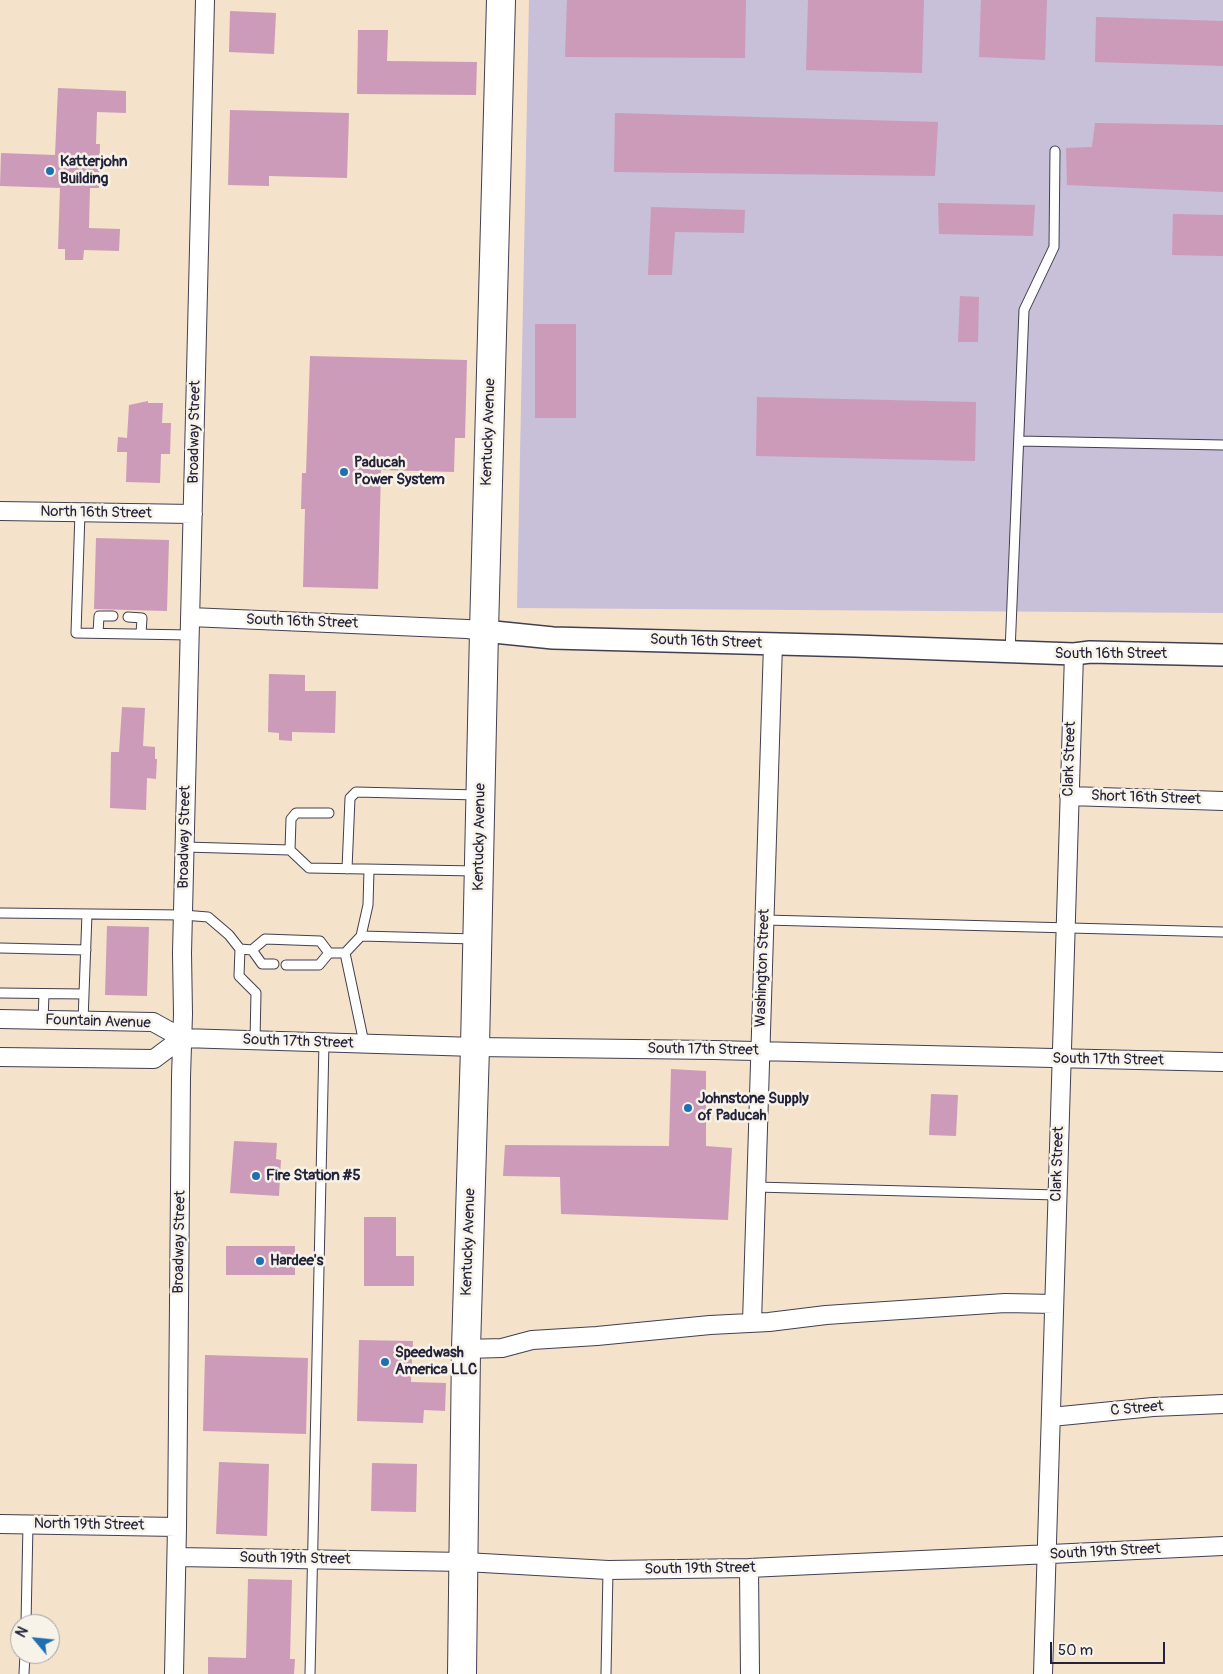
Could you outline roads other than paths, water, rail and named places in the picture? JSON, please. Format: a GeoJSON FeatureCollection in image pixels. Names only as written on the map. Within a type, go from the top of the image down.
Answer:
{"type":"FeatureCollection","features":[{"type":"Feature","properties":{"kind":"main road","name":"Kentucky Avenue"},"geometry":{"type":"LineString","coordinates":[[462,1674],[465,1562],[466,1348],[501,0]]}},
{"type":"Feature","properties":{"kind":"street","name":"Broadway Street"},"geometry":{"type":"LineString","coordinates":[[174,1674],[178,1526],[183,915],[205,0]]}},
{"type":"Feature","properties":{"kind":"street","name":"North 16th Street"},"geometry":{"type":"LineString","coordinates":[[0,511],[193,514]]}},
{"type":"Feature","properties":{"kind":"street","name":"South 16th Street"},"geometry":{"type":"LineString","coordinates":[[190,618],[467,628],[484,632],[553,638],[1074,654],[1090,652],[1223,655]]}},
{"type":"Feature","properties":{"kind":"street","name":"Washington Street"},"geometry":{"type":"LineString","coordinates":[[752,1322],[773,644]]}},
{"type":"Feature","properties":{"kind":"street","name":"Clark Street"},"geometry":{"type":"LineString","coordinates":[[1043,1674],[1074,654]]}},
{"type":"Feature","properties":{"kind":"street","name":"Short 16th Street"},"geometry":{"type":"LineString","coordinates":[[1069,796],[1223,800]]}},
{"type":"Feature","properties":{"kind":"street","name":"Fountain Avenue"},"geometry":{"type":"LineString","coordinates":[[0,1019],[153,1022],[182,1038]]}},
{"type":"Feature","properties":{"kind":"street","name":"South 17th Street"},"geometry":{"type":"LineString","coordinates":[[182,1038],[475,1047],[1223,1062]]}},
{"type":"Feature","properties":{"kind":"street"},"geometry":{"type":"LineString","coordinates":[[0,1057],[154,1059],[182,1038]]}},
{"type":"Feature","properties":{"kind":"street"},"geometry":{"type":"LineString","coordinates":[[466,1348],[502,1348],[532,1340],[826,1315],[980,1304],[1054,1304]]}},
{"type":"Feature","properties":{"kind":"street","name":"C Street"},"geometry":{"type":"LineString","coordinates":[[1051,1418],[1153,1407],[1223,1404]]}},
{"type":"Feature","properties":{"kind":"street","name":"North 19th Street"},"geometry":{"type":"LineString","coordinates":[[0,1524],[178,1526]]}},
{"type":"Feature","properties":{"kind":"street","name":"South 19th Street"},"geometry":{"type":"LineString","coordinates":[[177,1557],[465,1562],[608,1570],[749,1568],[1223,1546]]}},
{"type":"Feature","properties":{"kind":"street"},"geometry":{"type":"LineString","coordinates":[[749,1568],[750,1674]]}},
{"type":"Feature","properties":{"kind":"lane"},"geometry":{"type":"LineString","coordinates":[[1010,652],[1024,310],[1054,247],[1054,151]]}},
{"type":"Feature","properties":{"kind":"lane"},"geometry":{"type":"LineString","coordinates":[[1019,441],[1223,445]]}},
{"type":"Feature","properties":{"kind":"lane"},"geometry":{"type":"LineString","coordinates":[[80,512],[76,633],[190,635]]}},
{"type":"Feature","properties":{"kind":"lane"},"geometry":{"type":"LineString","coordinates":[[98,633],[100,616],[113,616]]}},
{"type":"Feature","properties":{"kind":"lane"},"geometry":{"type":"LineString","coordinates":[[128,617],[142,618],[141,634]]}},
{"type":"Feature","properties":{"kind":"lane"},"geometry":{"type":"LineString","coordinates":[[348,870],[350,798],[356,792],[480,795]]}},
{"type":"Feature","properties":{"kind":"lane"},"geometry":{"type":"LineString","coordinates":[[290,850],[291,819],[296,813],[329,813]]}},
{"type":"Feature","properties":{"kind":"lane"},"geometry":{"type":"LineString","coordinates":[[185,847],[290,850],[310,868],[479,871]]}},
{"type":"Feature","properties":{"kind":"lane"},"geometry":{"type":"LineString","coordinates":[[329,953],[346,953],[361,936],[368,905],[369,870]]}},
{"type":"Feature","properties":{"kind":"lane"},"geometry":{"type":"LineString","coordinates":[[0,913],[183,915],[208,917],[229,935],[240,949],[239,976],[256,993],[255,1040]]}},
{"type":"Feature","properties":{"kind":"lane"},"geometry":{"type":"LineString","coordinates":[[83,1021],[87,914]]}},
{"type":"Feature","properties":{"kind":"lane"},"geometry":{"type":"LineString","coordinates":[[764,920],[1223,932]]}},
{"type":"Feature","properties":{"kind":"lane"},"geometry":{"type":"LineString","coordinates":[[361,936],[478,939]]}},
{"type":"Feature","properties":{"kind":"lane"},"geometry":{"type":"LineString","coordinates":[[240,949],[252,950],[265,939],[320,941],[329,953]]}},
{"type":"Feature","properties":{"kind":"lane"},"geometry":{"type":"LineString","coordinates":[[0,948],[86,950]]}},
{"type":"Feature","properties":{"kind":"lane"},"geometry":{"type":"LineString","coordinates":[[252,950],[262,964],[274,964]]}},
{"type":"Feature","properties":{"kind":"lane"},"geometry":{"type":"LineString","coordinates":[[286,965],[319,965],[329,953]]}},
{"type":"Feature","properties":{"kind":"lane"},"geometry":{"type":"LineString","coordinates":[[346,953],[364,1044]]}},
{"type":"Feature","properties":{"kind":"lane"},"geometry":{"type":"LineString","coordinates":[[0,993],[84,994]]}},
{"type":"Feature","properties":{"kind":"lane"},"geometry":{"type":"LineString","coordinates":[[42,1020],[44,994]]}},
{"type":"Feature","properties":{"kind":"lane"},"geometry":{"type":"LineString","coordinates":[[310,1674],[324,1042]]}},
{"type":"Feature","properties":{"kind":"lane"},"geometry":{"type":"LineString","coordinates":[[756,1187],[1057,1195]]}},
{"type":"Feature","properties":{"kind":"lane"},"geometry":{"type":"LineString","coordinates":[[26,1614],[28,1524]]}},
{"type":"Feature","properties":{"kind":"lane"},"geometry":{"type":"LineString","coordinates":[[606,1674],[608,1570]]}},
{"type":"Feature","properties":{"kind":"place","name":"Katterjohn Building"},"geometry":{"type":"Point","coordinates":[50,171]}},
{"type":"Feature","properties":{"kind":"place","name":"Paducah Power System"},"geometry":{"type":"Point","coordinates":[344,472]}},
{"type":"Feature","properties":{"kind":"place","name":"Johnstone Supply of Paducah"},"geometry":{"type":"Point","coordinates":[688,1108]}},
{"type":"Feature","properties":{"kind":"place","name":"Fire Station #5"},"geometry":{"type":"Point","coordinates":[256,1176]}},
{"type":"Feature","properties":{"kind":"place","name":"Hardee's"},"geometry":{"type":"Point","coordinates":[260,1261]}},
{"type":"Feature","properties":{"kind":"place","name":"Speedwash America LLC"},"geometry":{"type":"Point","coordinates":[385,1362]}}]}
